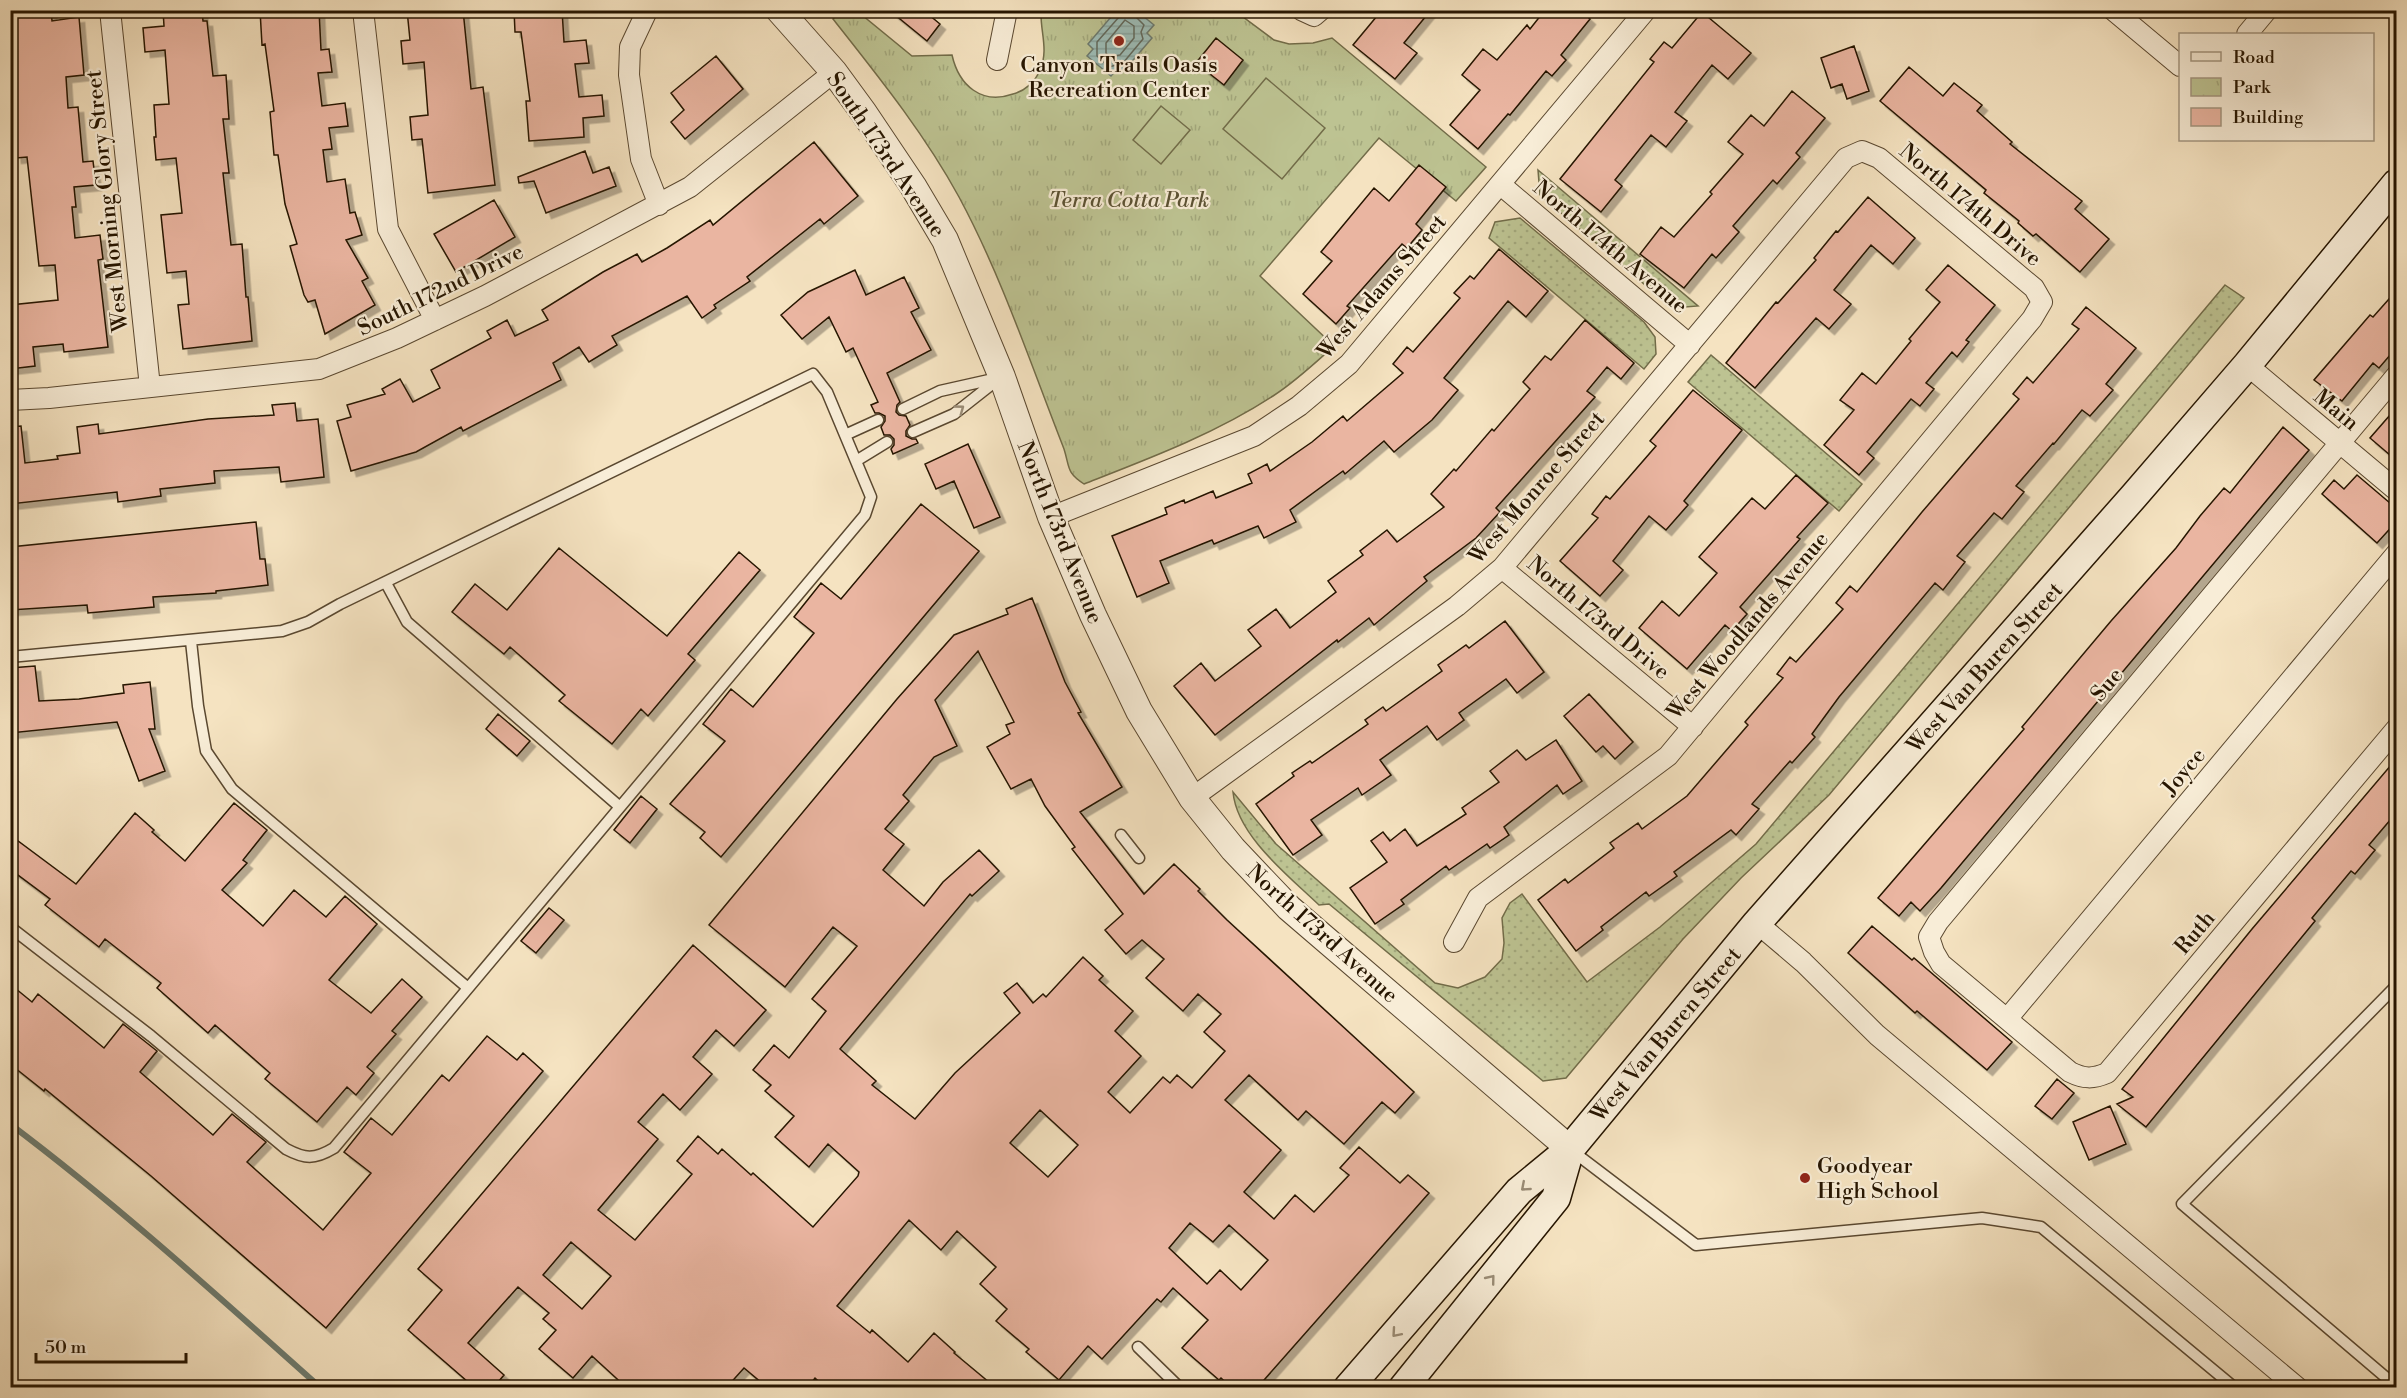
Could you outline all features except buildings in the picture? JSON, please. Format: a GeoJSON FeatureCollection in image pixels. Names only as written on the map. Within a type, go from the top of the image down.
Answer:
{"type":"FeatureCollection","features":[{"type":"Feature","properties":{"kind":"main road","name":"West Van Buren Street"},"geometry":{"type":"LineString","coordinates":[[1348,1388],[1519,1191],[1569,1149],[1757,923],[2082,556],[2247,365],[2397,184]]}},
{"type":"Feature","properties":{"kind":"main road","name":"West Van Buren Street"},"geometry":{"type":"LineString","coordinates":[[1403,1388],[1556,1198],[1569,1149]]}},
{"type":"Feature","properties":{"kind":"street","name":"West Morning Glory Street"},"geometry":{"type":"LineString","coordinates":[[111,10],[150,387]]}},
{"type":"Feature","properties":{"kind":"street"},"geometry":{"type":"LineString","coordinates":[[363,10],[388,229],[435,320]]}},
{"type":"Feature","properties":{"kind":"street","name":"South 173rd Avenue"},"geometry":{"type":"LineString","coordinates":[[779,10],[834,72],[907,177],[945,240],[1002,377]]}},
{"type":"Feature","properties":{"kind":"street"},"geometry":{"type":"LineString","coordinates":[[997,60],[1007,10]]}},
{"type":"Feature","properties":{"kind":"street","name":"West Adams Street"},"geometry":{"type":"LineString","coordinates":[[1051,517],[1254,436],[1299,406],[1349,364],[1646,10]]}},
{"type":"Feature","properties":{"kind":"street"},"geometry":{"type":"LineString","coordinates":[[2113,10],[2179,64]]}},
{"type":"Feature","properties":{"kind":"street"},"geometry":{"type":"LineString","coordinates":[[2248,33],[2267,10]]}},
{"type":"Feature","properties":{"kind":"street"},"geometry":{"type":"LineString","coordinates":[[646,13],[630,47],[629,75],[641,159],[658,205]]}},
{"type":"Feature","properties":{"kind":"street","name":"South 172nd Drive"},"geometry":{"type":"LineString","coordinates":[[10,400],[319,369],[369,350],[485,296],[690,188],[834,72]]}},
{"type":"Feature","properties":{"kind":"street","name":"North 174th Drive"},"geometry":{"type":"LineString","coordinates":[[1862,151],[1879,158],[2034,288],[2042,302]]}},
{"type":"Feature","properties":{"kind":"street","name":"West Monroe Street"},"geometry":{"type":"LineString","coordinates":[[1192,798],[1457,606],[1502,568],[1846,158],[1862,151]]}},
{"type":"Feature","properties":{"kind":"street","name":"North 174th Avenue"},"geometry":{"type":"LineString","coordinates":[[1501,185],[1690,345]]}},
{"type":"Feature","properties":{"kind":"street","name":"West Woodlands Avenue"},"geometry":{"type":"LineString","coordinates":[[1454,942],[1478,898],[1660,762],[1693,727],[2032,319],[2042,302]]}},
{"type":"Feature","properties":{"kind":"street","name":"Main"},"geometry":{"type":"LineString","coordinates":[[2247,365],[2397,490]]}},
{"type":"Feature","properties":{"kind":"street","name":"Sue"},"geometry":{"type":"LineString","coordinates":[[2007,1019],[1941,964],[1929,938],[1938,922],[2397,376]]}},
{"type":"Feature","properties":{"kind":"street","name":"North 173rd Avenue"},"geometry":{"type":"LineString","coordinates":[[1002,377],[1051,517],[1093,615],[1139,711],[1192,798],[1233,849],[1289,908],[1569,1149]]}},
{"type":"Feature","properties":{"kind":"street","name":"Joyce"},"geometry":{"type":"LineString","coordinates":[[2007,1019],[2397,554]]}},
{"type":"Feature","properties":{"kind":"street","name":"North 173rd Drive"},"geometry":{"type":"LineString","coordinates":[[1502,568],[1693,727]]}},
{"type":"Feature","properties":{"kind":"street","name":"Ruth"},"geometry":{"type":"LineString","coordinates":[[2007,1019],[2070,1072],[2082,1078],[2096,1078],[2107,1073],[2397,729]]}},
{"type":"Feature","properties":{"kind":"street"},"geometry":{"type":"LineString","coordinates":[[1757,923],[1803,962],[1877,1035],[2298,1388]]}},
{"type":"Feature","properties":{"kind":"lane"},"geometry":{"type":"LineString","coordinates":[[10,657],[282,631],[308,622],[813,374],[827,392],[871,497],[865,515],[334,1148],[322,1156],[303,1158],[286,1149],[151,1036],[10,927]]}},
{"type":"Feature","properties":{"kind":"lane"},"geometry":{"type":"LineString","coordinates":[[903,409],[940,391],[1002,377]]}},
{"type":"Feature","properties":{"kind":"lane"},"geometry":{"type":"LineString","coordinates":[[914,432],[954,414],[1002,377]]}},
{"type":"Feature","properties":{"kind":"lane"},"geometry":{"type":"LineString","coordinates":[[845,435],[878,420]]}},
{"type":"Feature","properties":{"kind":"lane"},"geometry":{"type":"LineString","coordinates":[[856,461],[887,442]]}},
{"type":"Feature","properties":{"kind":"lane"},"geometry":{"type":"LineString","coordinates":[[386,583],[407,622],[620,807]]}},
{"type":"Feature","properties":{"kind":"lane"},"geometry":{"type":"LineString","coordinates":[[191,640],[198,706],[206,751],[232,789],[468,988]]}},
{"type":"Feature","properties":{"kind":"lane"},"geometry":{"type":"LineString","coordinates":[[1121,835],[1139,858]]}},
{"type":"Feature","properties":{"kind":"lane"},"geometry":{"type":"LineString","coordinates":[[2397,986],[2182,1204],[2397,1386]]}},
{"type":"Feature","properties":{"kind":"lane"},"geometry":{"type":"LineString","coordinates":[[1569,1149],[1696,1245],[1982,1218],[2041,1227],[2235,1388]]}},
{"type":"Feature","properties":{"kind":"lane"},"geometry":{"type":"LineString","coordinates":[[1138,1347],[1180,1388]]}},
{"type":"Feature","properties":{"kind":"green space","name":"Terra Cotta Park"},"geometry":{"type":"Polygon","coordinates":[[[840,11],[857,11],[912,56],[952,55],[960,76],[973,90],[982,95],[1002,97],[1022,91],[1038,74],[1043,63],[1041,11],[1235,11],[1274,40],[1289,44],[1313,43],[1332,38],[1486,167],[1456,201],[1379,138],[1260,276],[1334,346],[1289,385],[1251,410],[1181,445],[1084,484],[1069,469],[1064,449],[1028,353],[975,227],[945,173],[916,128],[833,19],[840,11]]]}},
{"type":"Feature","properties":{"kind":"green space"},"geometry":{"type":"Polygon","coordinates":[[[1266,78],[1325,128],[1282,179],[1223,129],[1266,78]]]}},
{"type":"Feature","properties":{"kind":"green space"},"geometry":{"type":"Polygon","coordinates":[[[1161,106],[1190,130],[1161,164],[1133,140],[1161,106]]]}},
{"type":"Feature","properties":{"kind":"green space"},"geometry":{"type":"Polygon","coordinates":[[[1538,170],[1698,306],[1672,308],[1540,195],[1538,170]]]}},
{"type":"Feature","properties":{"kind":"green space"},"geometry":{"type":"Polygon","coordinates":[[[1520,218],[1644,322],[1655,337],[1656,354],[1644,369],[1489,238],[1495,222],[1520,218]]]}},
{"type":"Feature","properties":{"kind":"green space"},"geometry":{"type":"Polygon","coordinates":[[[2225,285],[2244,298],[1829,795],[1741,878],[1683,939],[1566,1078],[1543,1081],[1329,904],[1319,905],[1266,854],[1244,824],[1233,792],[1276,844],[1435,983],[1458,988],[1485,977],[1502,959],[1504,943],[1502,918],[1510,903],[1522,894],[1587,982],[1660,927],[1756,844],[2225,285]]]}},
{"type":"Feature","properties":{"kind":"green space"},"geometry":{"type":"Polygon","coordinates":[[[1711,355],[1862,484],[1839,511],[1688,382],[1711,355]]]}},
{"type":"Feature","properties":{"kind":"water"},"geometry":{"type":"Polygon","coordinates":[[[1116,11],[1123,13],[1137,11],[1154,25],[1147,33],[1152,38],[1122,73],[1117,69],[1111,76],[1087,56],[1093,49],[1088,44],[1116,11]]]}},
{"type":"Feature","properties":{"kind":"waterway"},"geometry":{"type":"LineString","coordinates":[[10,1124],[130,1220],[321,1388]]}},
{"type":"Feature","properties":{"kind":"place","name":"Canyon Trails Oasis Recreation Center"},"geometry":{"type":"Point","coordinates":[1119,41]}},
{"type":"Feature","properties":{"kind":"place","name":"Goodyear High School"},"geometry":{"type":"Point","coordinates":[1805,1178]}}]}
